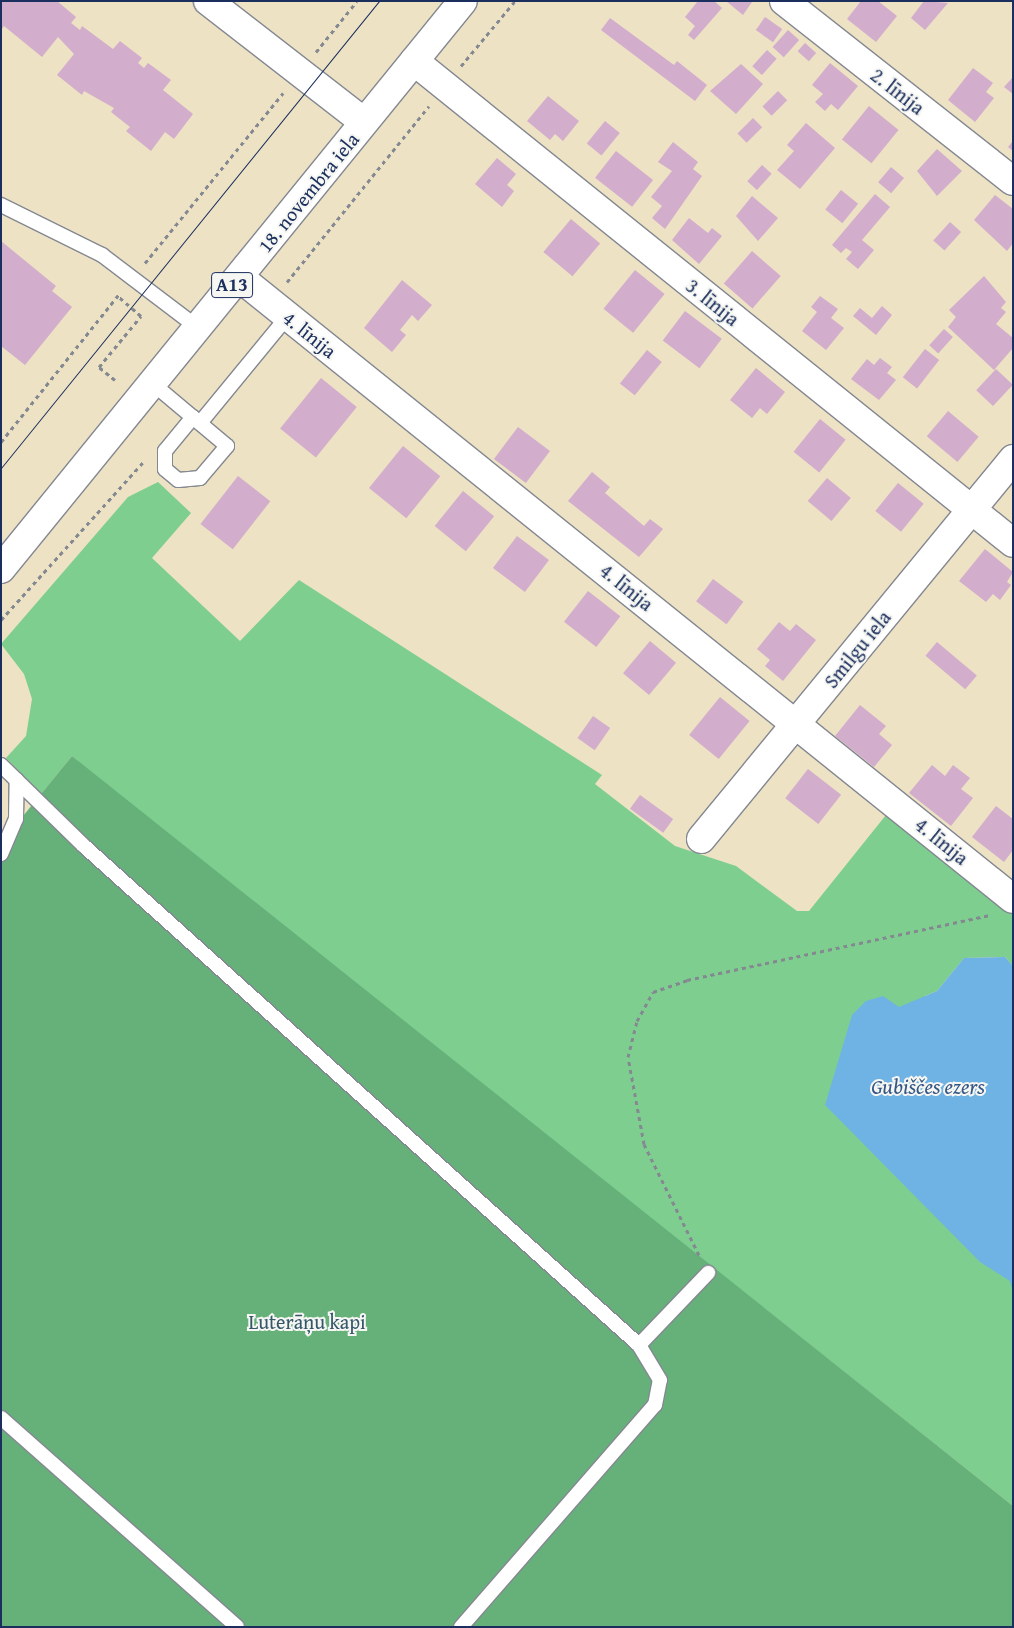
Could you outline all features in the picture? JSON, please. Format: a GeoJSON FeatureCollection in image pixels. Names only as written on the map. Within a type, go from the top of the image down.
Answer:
{"type":"FeatureCollection","features":[{"type":"Feature","properties":{"kind":"street"},"geometry":{"type":"LineString","coordinates":[[208,1],[301,71],[364,122]]}},
{"type":"Feature","properties":{"kind":"street","name":"18. novembra iela"},"geometry":{"type":"LineString","coordinates":[[1,569],[463,1]]}},
{"type":"Feature","properties":{"kind":"street","name":"2. līnija"},"geometry":{"type":"LineString","coordinates":[[784,1],[1013,182]]}},
{"type":"Feature","properties":{"kind":"street","name":"3. līnija"},"geometry":{"type":"LineString","coordinates":[[414,61],[1013,543]]}},
{"type":"Feature","properties":{"kind":"street","name":"4. līnija"},"geometry":{"type":"LineString","coordinates":[[239,277],[797,722],[1003,907]]}},
{"type":"Feature","properties":{"kind":"street","name":"Smilgu iela"},"geometry":{"type":"LineString","coordinates":[[701,839],[1013,459]]}},
{"type":"Feature","properties":{"kind":"lane"},"geometry":{"type":"LineString","coordinates":[[1,204],[135,275],[197,327]]}},
{"type":"Feature","properties":{"kind":"lane"},"geometry":{"type":"LineString","coordinates":[[152,383],[196,420],[227,446],[200,478],[178,480],[165,469],[165,452],[196,420],[288,316]]}},
{"type":"Feature","properties":{"kind":"lane"},"geometry":{"type":"LineString","coordinates":[[1,765],[84,846],[640,1345],[660,1380],[655,1404],[461,1627]]}},
{"type":"Feature","properties":{"kind":"lane"},"geometry":{"type":"LineString","coordinates":[[1,854],[16,819],[17,780]]}},
{"type":"Feature","properties":{"kind":"lane"},"geometry":{"type":"LineString","coordinates":[[640,1345],[708,1273]]}},
{"type":"Feature","properties":{"kind":"lane"},"geometry":{"type":"LineString","coordinates":[[1,1418],[237,1627]]}},
{"type":"Feature","properties":{"kind":"path"},"geometry":{"type":"LineString","coordinates":[[1,442],[356,1]]}},
{"type":"Feature","properties":{"kind":"path"},"geometry":{"type":"LineString","coordinates":[[115,380],[99,367],[141,316],[118,296]]}},
{"type":"Feature","properties":{"kind":"path"},"geometry":{"type":"LineString","coordinates":[[708,1273],[644,1144],[640,1124],[628,1057],[637,1022],[653,992],[687,980],[1003,907]]}},
{"type":"Feature","properties":{"kind":"green space"},"geometry":{"type":"Polygon","coordinates":[[[158,482],[191,513],[152,558],[240,641],[299,580],[602,775],[595,784],[675,846],[736,866],[797,911],[809,911],[886,815],[1013,914],[1013,966],[1005,957],[964,958],[937,991],[925,996],[1013,1281],[1013,1506],[726,1278],[870,1627],[1,1627],[78,761],[72,756],[41,794],[6,758],[26,736],[32,699],[24,674],[1,644],[128,497],[158,482]]]}},
{"type":"Feature","properties":{"kind":"green space","name":"Luterāņu kapi"},"geometry":{"type":"Polygon","coordinates":[[[72,756],[1013,1506],[1013,1627],[1,1627],[1,843],[72,756]]]}},
{"type":"Feature","properties":{"kind":"water","name":"Gubiščes ezers"},"geometry":{"type":"Polygon","coordinates":[[[1005,957],[1013,966],[1013,1292],[1010,1281],[980,1262],[825,1105],[852,1015],[866,1001],[883,996],[899,1007],[937,991],[964,958],[1005,957]]]}},
{"type":"Feature","properties":{"kind":"building"},"geometry":{"type":"Polygon","coordinates":[[[1,1],[57,1],[76,17],[71,23],[80,30],[82,26],[113,49],[120,41],[142,58],[138,63],[144,68],[148,63],[171,80],[163,90],[193,114],[174,139],[165,132],[151,151],[126,131],[130,127],[111,112],[114,108],[84,91],[82,95],[57,75],[74,54],[58,37],[42,57],[4,26],[1,30],[1,1]]]}},
{"type":"Feature","properties":{"kind":"building"},"geometry":{"type":"Polygon","coordinates":[[[698,1],[714,1],[722,8],[694,40],[688,35],[695,26],[685,17],[698,1]]]}},
{"type":"Feature","properties":{"kind":"building"},"geometry":{"type":"Polygon","coordinates":[[[726,1],[751,1],[752,2],[743,15],[726,1]]]}},
{"type":"Feature","properties":{"kind":"building"},"geometry":{"type":"Polygon","coordinates":[[[861,1],[878,1],[897,16],[876,42],[847,19],[861,1]]]}},
{"type":"Feature","properties":{"kind":"building"},"geometry":{"type":"Polygon","coordinates":[[[924,1],[948,3],[925,30],[911,18],[924,1]]]}},
{"type":"Feature","properties":{"kind":"building"},"geometry":{"type":"Polygon","coordinates":[[[765,17],[782,29],[773,42],[756,30],[765,17]]]}},
{"type":"Feature","properties":{"kind":"building"},"geometry":{"type":"Polygon","coordinates":[[[610,18],[674,65],[677,61],[707,85],[695,101],[601,30],[610,18]]]}},
{"type":"Feature","properties":{"kind":"building"},"geometry":{"type":"Polygon","coordinates":[[[788,30],[799,40],[784,57],[773,47],[788,30]]]}},
{"type":"Feature","properties":{"kind":"building"},"geometry":{"type":"Polygon","coordinates":[[[805,43],[816,53],[809,61],[798,51],[805,43]]]}},
{"type":"Feature","properties":{"kind":"building"},"geometry":{"type":"Polygon","coordinates":[[[767,50],[777,59],[762,75],[752,66],[767,50]]]}},
{"type":"Feature","properties":{"kind":"building"},"geometry":{"type":"Polygon","coordinates":[[[830,63],[858,86],[838,110],[831,104],[825,111],[815,102],[823,94],[812,85],[830,63]]]}},
{"type":"Feature","properties":{"kind":"building"},"geometry":{"type":"Polygon","coordinates":[[[741,64],[763,84],[736,114],[710,91],[741,64]]]}},
{"type":"Feature","properties":{"kind":"building"},"geometry":{"type":"Polygon","coordinates":[[[973,68],[993,83],[986,92],[994,98],[975,122],[948,100],[973,68]]]}},
{"type":"Feature","properties":{"kind":"building"},"geometry":{"type":"Polygon","coordinates":[[[1013,77],[1013,94],[1004,87],[1013,77]]]}},
{"type":"Feature","properties":{"kind":"building"},"geometry":{"type":"Polygon","coordinates":[[[778,91],[787,100],[772,116],[762,107],[778,91]]]}},
{"type":"Feature","properties":{"kind":"building"},"geometry":{"type":"Polygon","coordinates":[[[548,96],[579,121],[563,141],[555,134],[550,140],[527,121],[548,96]]]}},
{"type":"Feature","properties":{"kind":"building"},"geometry":{"type":"Polygon","coordinates":[[[869,106],[899,130],[871,163],[842,139],[869,106]]]}},
{"type":"Feature","properties":{"kind":"building"},"geometry":{"type":"Polygon","coordinates":[[[753,118],[762,127],[747,143],[737,134],[753,118]]]}},
{"type":"Feature","properties":{"kind":"building"},"geometry":{"type":"Polygon","coordinates":[[[605,121],[620,133],[602,155],[587,144],[605,121]]]}},
{"type":"Feature","properties":{"kind":"building"},"geometry":{"type":"Polygon","coordinates":[[[806,123],[835,148],[800,189],[777,170],[794,151],[787,145],[806,123]]]}},
{"type":"Feature","properties":{"kind":"building"},"geometry":{"type":"Polygon","coordinates":[[[1013,141],[1013,151],[1008,147],[1013,141]]]}},
{"type":"Feature","properties":{"kind":"building"},"geometry":{"type":"Polygon","coordinates":[[[673,142],[698,162],[693,169],[702,176],[665,229],[652,218],[662,206],[651,197],[672,171],[658,162],[673,142]]]}},
{"type":"Feature","properties":{"kind":"building"},"geometry":{"type":"Polygon","coordinates":[[[937,149],[962,171],[937,196],[917,171],[937,149]]]}},
{"type":"Feature","properties":{"kind":"building"},"geometry":{"type":"Polygon","coordinates":[[[616,151],[653,180],[632,207],[595,178],[616,151]]]}},
{"type":"Feature","properties":{"kind":"building"},"geometry":{"type":"Polygon","coordinates":[[[497,158],[516,174],[507,185],[514,191],[502,207],[475,184],[497,158]]]}},
{"type":"Feature","properties":{"kind":"building"},"geometry":{"type":"Polygon","coordinates":[[[762,165],[772,174],[757,190],[747,181],[762,165]]]}},
{"type":"Feature","properties":{"kind":"building"},"geometry":{"type":"Polygon","coordinates":[[[891,167],[904,178],[891,193],[878,182],[891,167]]]}},
{"type":"Feature","properties":{"kind":"building"},"geometry":{"type":"Polygon","coordinates":[[[841,190],[858,204],[842,223],[825,209],[841,190]]]}},
{"type":"Feature","properties":{"kind":"building"},"geometry":{"type":"Polygon","coordinates":[[[875,194],[890,207],[862,240],[874,250],[858,269],[846,259],[852,252],[846,248],[841,253],[832,245],[875,194]]]}},
{"type":"Feature","properties":{"kind":"building"},"geometry":{"type":"Polygon","coordinates":[[[995,195],[1013,209],[1013,243],[1007,251],[974,220],[995,195]]]}},
{"type":"Feature","properties":{"kind":"building"},"geometry":{"type":"Polygon","coordinates":[[[752,196],[778,218],[758,241],[736,216],[752,196]]]}},
{"type":"Feature","properties":{"kind":"building"},"geometry":{"type":"Polygon","coordinates":[[[689,218],[708,233],[712,228],[722,236],[699,264],[672,240],[689,218]]]}},
{"type":"Feature","properties":{"kind":"building"},"geometry":{"type":"Polygon","coordinates":[[[571,219],[600,243],[572,276],[543,252],[571,219]]]}},
{"type":"Feature","properties":{"kind":"building"},"geometry":{"type":"Polygon","coordinates":[[[950,222],[961,232],[944,251],[933,241],[950,222]]]}},
{"type":"Feature","properties":{"kind":"building"},"geometry":{"type":"Polygon","coordinates":[[[1,241],[56,286],[52,291],[72,307],[25,365],[1,346],[1,241]]]}},
{"type":"Feature","properties":{"kind":"building"},"geometry":{"type":"Polygon","coordinates":[[[752,251],[781,276],[752,308],[724,283],[752,251]]]}},
{"type":"Feature","properties":{"kind":"building"},"geometry":{"type":"Polygon","coordinates":[[[635,270],[665,294],[633,333],[604,309],[635,270]]]}},
{"type":"Feature","properties":{"kind":"building"},"geometry":{"type":"Polygon","coordinates":[[[984,276],[1006,302],[1001,308],[1006,312],[996,324],[1013,338],[1013,348],[994,370],[948,327],[956,317],[949,310],[984,276]]]}},
{"type":"Feature","properties":{"kind":"building"},"geometry":{"type":"Polygon","coordinates":[[[402,280],[432,305],[418,321],[412,315],[400,330],[406,335],[392,352],[364,328],[402,280]]]}},
{"type":"Feature","properties":{"kind":"building"},"geometry":{"type":"Polygon","coordinates":[[[820,296],[838,309],[831,318],[844,328],[826,350],[802,331],[817,312],[811,307],[820,296]]]}},
{"type":"Feature","properties":{"kind":"building"},"geometry":{"type":"Polygon","coordinates":[[[882,306],[892,315],[876,335],[853,316],[860,308],[872,318],[882,306]]]}},
{"type":"Feature","properties":{"kind":"building"},"geometry":{"type":"Polygon","coordinates":[[[685,311],[722,339],[699,368],[663,341],[685,311]]]}},
{"type":"Feature","properties":{"kind":"building"},"geometry":{"type":"Polygon","coordinates":[[[944,329],[953,337],[938,353],[929,345],[944,329]]]}},
{"type":"Feature","properties":{"kind":"building"},"geometry":{"type":"Polygon","coordinates":[[[925,349],[939,360],[917,388],[903,377],[925,349]]]}},
{"type":"Feature","properties":{"kind":"building"},"geometry":{"type":"Polygon","coordinates":[[[647,350],[662,362],[635,395],[620,383],[647,350]]]}},
{"type":"Feature","properties":{"kind":"building"},"geometry":{"type":"Polygon","coordinates":[[[880,358],[892,367],[887,373],[896,380],[879,400],[851,379],[867,359],[874,365],[880,358]]]}},
{"type":"Feature","properties":{"kind":"building"},"geometry":{"type":"Polygon","coordinates":[[[756,368],[785,392],[767,414],[760,408],[752,418],[730,400],[756,368]]]}},
{"type":"Feature","properties":{"kind":"building"},"geometry":{"type":"Polygon","coordinates":[[[996,369],[1013,385],[993,406],[976,390],[996,369]]]}},
{"type":"Feature","properties":{"kind":"building"},"geometry":{"type":"Polygon","coordinates":[[[321,378],[357,407],[316,457],[280,429],[321,378]]]}},
{"type":"Feature","properties":{"kind":"building"},"geometry":{"type":"Polygon","coordinates":[[[948,411],[979,437],[957,462],[927,436],[948,411]]]}},
{"type":"Feature","properties":{"kind":"building"},"geometry":{"type":"Polygon","coordinates":[[[820,419],[846,440],[819,472],[794,452],[820,419]]]}},
{"type":"Feature","properties":{"kind":"building"},"geometry":{"type":"Polygon","coordinates":[[[518,427],[550,451],[526,483],[494,459],[518,427]]]}},
{"type":"Feature","properties":{"kind":"building"},"geometry":{"type":"Polygon","coordinates":[[[403,446],[440,476],[406,518],[369,488],[403,446]]]}},
{"type":"Feature","properties":{"kind":"building"},"geometry":{"type":"Polygon","coordinates":[[[592,472],[610,487],[605,493],[644,526],[650,519],[663,529],[639,557],[568,501],[592,472]]]}},
{"type":"Feature","properties":{"kind":"building"},"geometry":{"type":"Polygon","coordinates":[[[238,476],[270,501],[233,549],[200,524],[238,476]]]}},
{"type":"Feature","properties":{"kind":"building"},"geometry":{"type":"Polygon","coordinates":[[[827,478],[851,498],[831,521],[808,501],[827,478]]]}},
{"type":"Feature","properties":{"kind":"building"},"geometry":{"type":"Polygon","coordinates":[[[898,483],[924,504],[901,532],[875,511],[898,483]]]}},
{"type":"Feature","properties":{"kind":"building"},"geometry":{"type":"Polygon","coordinates":[[[463,491],[494,516],[466,551],[435,526],[463,491]]]}},
{"type":"Feature","properties":{"kind":"building"},"geometry":{"type":"Polygon","coordinates":[[[517,536],[549,560],[525,592],[493,568],[517,536]]]}},
{"type":"Feature","properties":{"kind":"building"},"geometry":{"type":"Polygon","coordinates":[[[985,549],[1013,572],[1007,582],[1011,585],[1000,600],[993,594],[986,602],[959,581],[985,549]]]}},
{"type":"Feature","properties":{"kind":"building"},"geometry":{"type":"Polygon","coordinates":[[[713,579],[743,602],[726,624],[696,601],[713,579]]]}},
{"type":"Feature","properties":{"kind":"building"},"geometry":{"type":"Polygon","coordinates":[[[588,591],[620,616],[596,647],[564,622],[588,591]]]}},
{"type":"Feature","properties":{"kind":"building"},"geometry":{"type":"Polygon","coordinates":[[[779,622],[790,631],[796,624],[816,640],[783,681],[765,666],[770,660],[757,649],[779,622]]]}},
{"type":"Feature","properties":{"kind":"building"},"geometry":{"type":"Polygon","coordinates":[[[650,641],[676,663],[649,695],[623,673],[650,641]]]}},
{"type":"Feature","properties":{"kind":"building"},"geometry":{"type":"Polygon","coordinates":[[[937,642],[977,675],[965,689],[925,656],[937,642]]]}},
{"type":"Feature","properties":{"kind":"building"},"geometry":{"type":"Polygon","coordinates":[[[720,697],[750,721],[719,759],[689,735],[720,697]]]}},
{"type":"Feature","properties":{"kind":"building"},"geometry":{"type":"Polygon","coordinates":[[[860,705],[886,726],[879,734],[892,745],[874,767],[835,736],[860,705]]]}},
{"type":"Feature","properties":{"kind":"building"},"geometry":{"type":"Polygon","coordinates":[[[593,716],[610,728],[595,750],[578,738],[593,716]]]}},
{"type":"Feature","properties":{"kind":"building"},"geometry":{"type":"Polygon","coordinates":[[[932,765],[945,776],[953,765],[970,778],[961,789],[973,798],[951,826],[909,793],[932,765]]]}},
{"type":"Feature","properties":{"kind":"building"},"geometry":{"type":"Polygon","coordinates":[[[808,769],[841,795],[818,824],[785,798],[808,769]]]}},
{"type":"Feature","properties":{"kind":"building"},"geometry":{"type":"Polygon","coordinates":[[[640,795],[673,819],[663,833],[630,809],[640,795]]]}},
{"type":"Feature","properties":{"kind":"building"},"geometry":{"type":"Polygon","coordinates":[[[996,806],[1013,819],[1013,850],[1004,862],[972,837],[996,806]]]}},
{"type":"Feature","properties":{"kind":"tram line"},"geometry":{"type":"LineString","coordinates":[[1,468],[379,1]]}}]}
